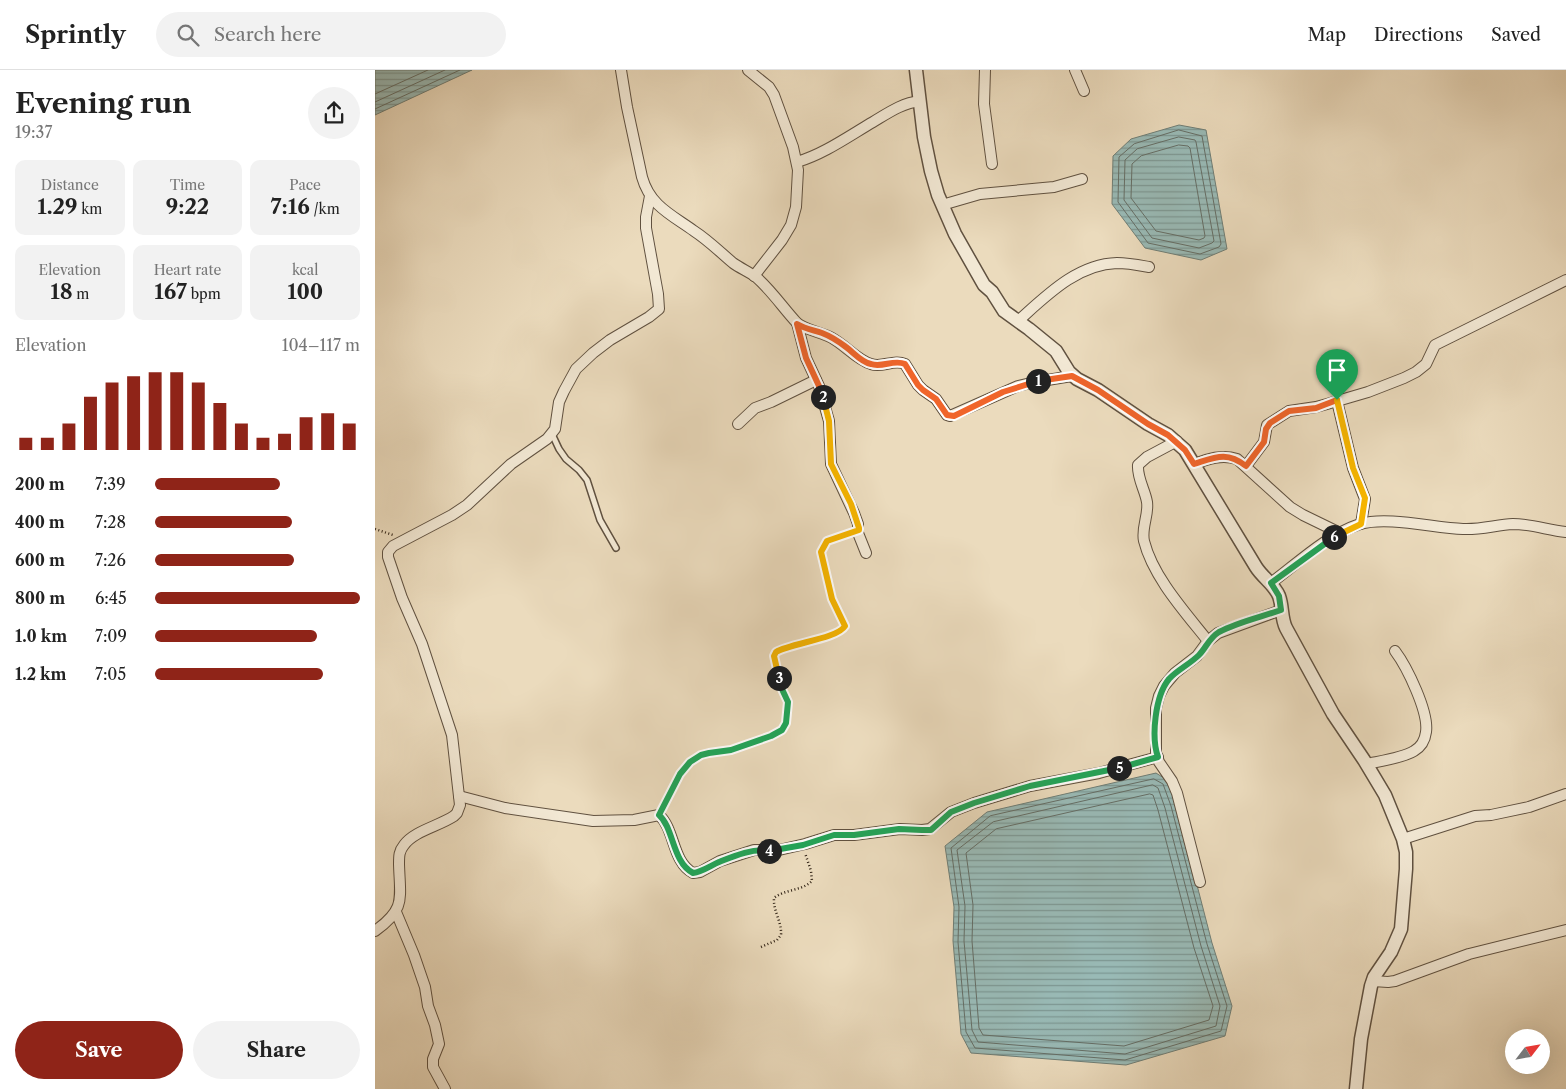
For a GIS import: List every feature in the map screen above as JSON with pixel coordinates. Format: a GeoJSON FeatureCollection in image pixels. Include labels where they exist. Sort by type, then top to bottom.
{"type":"FeatureCollection","features":[{"type":"Feature","properties":{"kind":"street"},"geometry":{"type":"LineString","coordinates":[[621,70],[642,177],[645,188],[650,196],[657,205],[753,276],[769,291],[797,324],[834,339],[872,365],[897,362],[905,364],[918,385],[936,399],[947,415],[950,416],[1018,386],[1072,376]]}},
{"type":"Feature","properties":{"kind":"street"},"geometry":{"type":"LineString","coordinates":[[748,70],[769,87],[774,95],[797,162],[795,215],[782,240],[753,276]]}},
{"type":"Feature","properties":{"kind":"street"},"geometry":{"type":"LineString","coordinates":[[916,70],[924,137],[931,171],[942,206],[959,242],[984,285],[992,292],[1004,311],[1055,351],[1072,376],[1098,390],[1177,442],[1185,450],[1256,567],[1271,583],[1279,596],[1281,616],[1285,628],[1320,692],[1385,795],[1403,839],[1405,852],[1406,869],[1401,928],[1391,952],[1373,981],[1361,1039],[1356,1089]]}},
{"type":"Feature","properties":{"kind":"street"},"geometry":{"type":"LineString","coordinates":[[985,70],[984,104],[992,164]]}},
{"type":"Feature","properties":{"kind":"street"},"geometry":{"type":"LineString","coordinates":[[1075,70],[1084,91]]}},
{"type":"Feature","properties":{"kind":"street"},"geometry":{"type":"LineString","coordinates":[[797,162],[833,145],[897,108],[919,101]]}},
{"type":"Feature","properties":{"kind":"street"},"geometry":{"type":"LineString","coordinates":[[942,206],[980,194],[1054,187],[1082,179]]}},
{"type":"Feature","properties":{"kind":"street"},"geometry":{"type":"LineString","coordinates":[[375,931],[396,912],[400,899],[399,854],[401,850],[410,839],[454,816],[460,805],[452,735],[422,644],[393,573],[388,552],[399,543],[467,505],[511,464],[541,445],[552,434],[557,419],[559,402],[564,391],[577,369],[588,356],[659,309],[646,217],[650,196]]}},
{"type":"Feature","properties":{"kind":"street"},"geometry":{"type":"LineString","coordinates":[[1018,321],[1064,282],[1088,270],[1116,263],[1149,267]]}},
{"type":"Feature","properties":{"kind":"street"},"geometry":{"type":"LineString","coordinates":[[1246,466],[1264,442],[1266,429],[1270,423],[1289,411],[1316,408],[1368,392],[1415,372],[1426,364],[1433,348],[1439,343],[1566,280]]}},
{"type":"Feature","properties":{"kind":"street"},"geometry":{"type":"LineString","coordinates":[[797,324],[806,358],[822,394],[829,421],[831,464],[855,513],[858,533],[866,553]]}},
{"type":"Feature","properties":{"kind":"street"},"geometry":{"type":"LineString","coordinates":[[738,424],[755,408],[816,380]]}},
{"type":"Feature","properties":{"kind":"street"},"geometry":{"type":"LineString","coordinates":[[1337,400],[1353,468],[1365,498],[1361,524]]}},
{"type":"Feature","properties":{"kind":"street"},"geometry":{"type":"LineString","coordinates":[[1177,442],[1147,457],[1138,465],[1139,478],[1147,505],[1143,540],[1161,577],[1208,641]]}},
{"type":"Feature","properties":{"kind":"street"},"geometry":{"type":"LineString","coordinates":[[1194,464],[1214,458],[1230,457],[1237,459],[1290,507],[1340,533]]}},
{"type":"Feature","properties":{"kind":"street"},"geometry":{"type":"LineString","coordinates":[[1271,583],[1340,533],[1361,524],[1394,522],[1467,530],[1519,524],[1566,532]]}},
{"type":"Feature","properties":{"kind":"street"},"geometry":{"type":"LineString","coordinates":[[1199,882],[1177,793],[1172,780],[1156,753],[1156,708],[1159,696],[1169,679],[1197,656],[1208,641],[1218,633],[1281,610]]}},
{"type":"Feature","properties":{"kind":"street"},"geometry":{"type":"LineString","coordinates":[[1366,764],[1413,752],[1420,746],[1426,733],[1425,717],[1411,677],[1395,651]]}},
{"type":"Feature","properties":{"kind":"street"},"geometry":{"type":"LineString","coordinates":[[459,796],[505,808],[593,820],[634,820],[659,815],[664,821],[681,860],[687,870],[693,873],[700,872],[721,861],[754,850],[774,851],[839,834],[854,835],[899,829],[931,830],[951,812],[974,803],[1030,786],[1099,773],[1158,757]]}},
{"type":"Feature","properties":{"kind":"street"},"geometry":{"type":"LineString","coordinates":[[1403,839],[1475,816],[1491,815],[1529,807],[1566,794]]}},
{"type":"Feature","properties":{"kind":"street"},"geometry":{"type":"LineString","coordinates":[[396,912],[425,987],[428,1006],[439,1044],[433,1060],[433,1067],[445,1089]]}},
{"type":"Feature","properties":{"kind":"street"},"geometry":{"type":"LineString","coordinates":[[1373,981],[1395,981],[1469,954],[1566,930]]}},
{"type":"Feature","properties":{"kind":"lane"},"geometry":{"type":"LineString","coordinates":[[552,434],[566,459],[587,480],[599,520],[616,548]]}},
{"type":"Feature","properties":{"kind":"path"},"geometry":{"type":"LineString","coordinates":[[659,815],[676,781],[690,762],[701,755],[731,750],[771,736],[782,730],[785,726],[788,702],[781,687],[775,654],[779,650],[811,641],[844,628],[845,626],[832,599],[821,552],[827,541],[859,530]]}},
{"type":"Feature","properties":{"kind":"path"},"geometry":{"type":"LineString","coordinates":[[761,947],[774,942],[781,935],[774,898],[807,885],[812,881],[811,871],[804,851],[805,844]]}},
{"type":"Feature","properties":{"kind":"water"},"geometry":{"type":"Polygon","coordinates":[[[375,70],[472,70],[375,115],[375,70]]]}},
{"type":"Feature","properties":{"kind":"water"},"geometry":{"type":"Polygon","coordinates":[[[1179,125],[1206,130],[1227,249],[1201,260],[1145,248],[1112,204],[1113,156],[1131,139],[1179,125]]]}},
{"type":"Feature","properties":{"kind":"water"},"geometry":{"type":"Polygon","coordinates":[[[1156,773],[1167,780],[1176,804],[1212,943],[1232,1006],[1225,1036],[1126,1065],[971,1053],[961,1034],[953,941],[954,907],[945,846],[987,812],[1156,773]]]}},
{"type":"Feature","properties":{"kind":"route"},"geometry":{"type":"LineString","coordinates":[[797,324],[834,339],[872,365],[897,362],[905,364],[918,385],[933,396],[947,415],[950,416],[954,416],[1018,386],[1072,376],[1098,390],[1148,424],[1168,435],[1185,450],[1194,464],[1214,458],[1230,457],[1237,459],[1246,466],[1264,442],[1267,425],[1289,411],[1316,408],[1337,400],[1353,468],[1365,498],[1365,508],[1361,524],[1327,541],[1271,583],[1279,596],[1281,610],[1218,633],[1208,641],[1202,652],[1169,679],[1159,696],[1156,708],[1155,740],[1158,757],[1099,773],[1030,786],[974,803],[951,812],[931,830],[899,829],[854,835],[834,835],[779,850],[754,850],[721,861],[696,873],[687,870],[672,842],[664,821],[659,815],[680,774],[690,762],[701,755],[715,751],[731,750],[771,736],[782,730],[786,723],[788,702],[781,687],[776,667],[774,656],[776,652],[839,631],[845,626],[832,599],[821,552],[827,541],[859,530],[855,513],[833,471],[830,458],[829,421],[822,394],[806,358],[797,324]]}}]}
